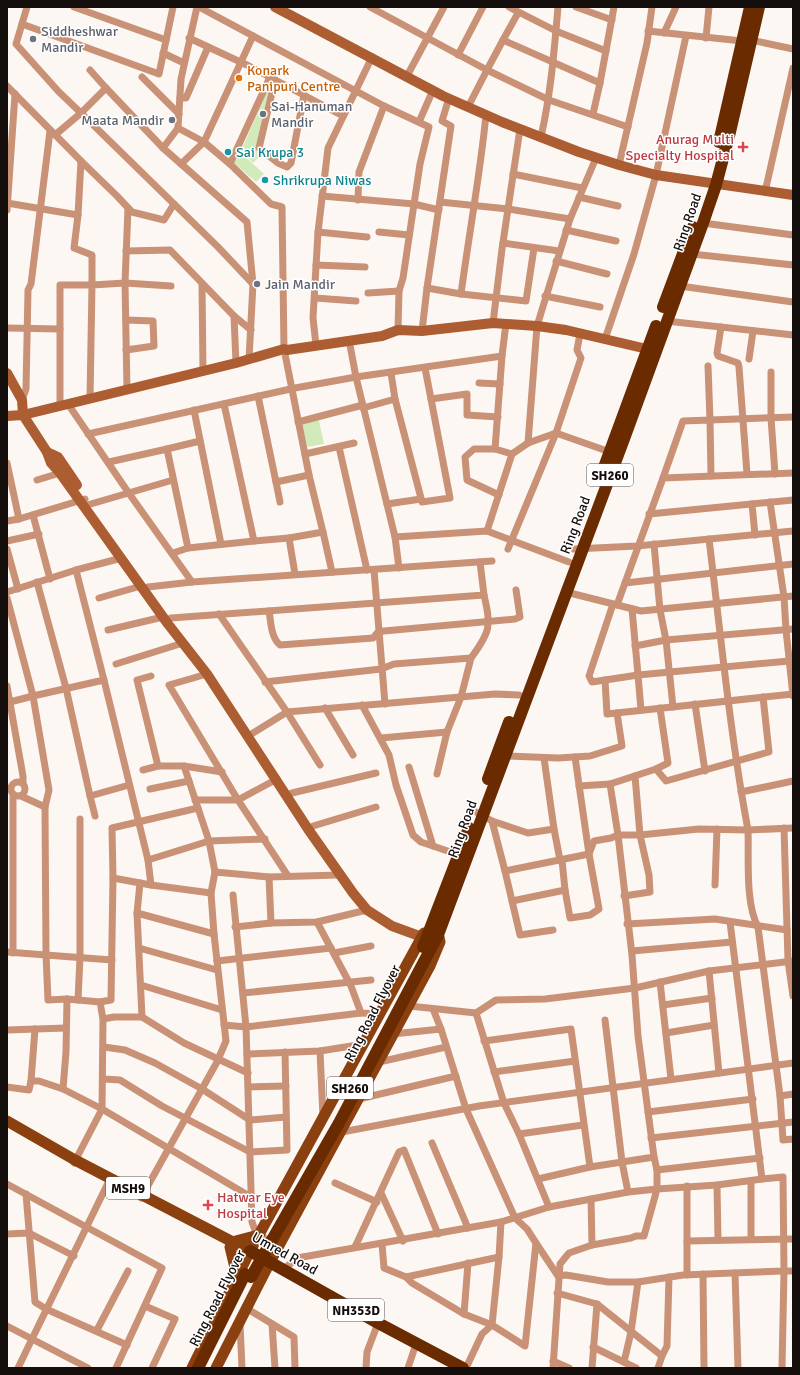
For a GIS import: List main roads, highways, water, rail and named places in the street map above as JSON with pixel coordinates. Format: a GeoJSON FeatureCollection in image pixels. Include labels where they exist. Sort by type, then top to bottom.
{"type":"FeatureCollection","features":[{"type":"Feature","properties":{"kind":"highway","name":"Ring Road"},"geometry":{"type":"LineString","coordinates":[[747,41],[750,7]]}},
{"type":"Feature","properties":{"kind":"highway","name":"Ring Road"},"geometry":{"type":"LineString","coordinates":[[442,902],[459,855],[483,816],[519,695],[569,562],[578,550],[692,254],[703,222],[747,41],[759,7]]}},
{"type":"Feature","properties":{"kind":"highway","name":"Ring Road"},"geometry":{"type":"LineString","coordinates":[[438,935],[566,592],[610,452],[647,349],[712,184]]}},
{"type":"Feature","properties":{"kind":"highway","name":"Ring Road Flyover"},"geometry":{"type":"LineString","coordinates":[[267,1239],[341,1106],[426,941],[442,902]]}},
{"type":"Feature","properties":{"kind":"highway","name":"Ring Road Flyover"},"geometry":{"type":"LineString","coordinates":[[198,1368],[244,1276],[339,1123],[438,935]]}},
{"type":"Feature","properties":{"kind":"highway","name":"NH353D"},"geometry":{"type":"LineString","coordinates":[[249,1254],[415,1347],[449,1368]]}},
{"type":"Feature","properties":{"kind":"highway","name":"Umred Road"},"geometry":{"type":"LineString","coordinates":[[269,1265],[284,1269],[377,1326],[462,1368]]}},
{"type":"Feature","properties":{"kind":"highway","name":"Ring Road Flyover"},"geometry":{"type":"LineString","coordinates":[[206,1368],[244,1276]]}},
{"type":"Feature","properties":{"kind":"main road"},"geometry":{"type":"LineString","coordinates":[[216,1368],[269,1265],[267,1239],[323,1120],[422,937],[436,904],[442,902]]}},
{"type":"Feature","properties":{"kind":"main road"},"geometry":{"type":"LineString","coordinates":[[192,1368],[244,1276],[249,1254],[267,1239],[342,1132],[430,966],[440,942],[438,935]]}},
{"type":"Feature","properties":{"kind":"main road","name":"Umred Road"},"geometry":{"type":"LineString","coordinates":[[7,1122],[75,1163],[249,1254]]}},
{"type":"Feature","properties":{"kind":"main road"},"geometry":{"type":"LineString","coordinates":[[7,1128],[75,1163],[108,1183],[141,1198]]}},
{"type":"Feature","properties":{"kind":"main road"},"geometry":{"type":"LineString","coordinates":[[244,1276],[231,1245],[267,1239]]}},
{"type":"Feature","properties":{"kind":"place","name":"Siddheshwar Mandir"},"geometry":{"type":"Point","coordinates":[33,39]}},
{"type":"Feature","properties":{"kind":"place","name":"Konark Panipuri Centre"},"geometry":{"type":"Point","coordinates":[239,78]}},
{"type":"Feature","properties":{"kind":"place","name":"Sai-Hanuman Mandir"},"geometry":{"type":"Point","coordinates":[263,114]}},
{"type":"Feature","properties":{"kind":"place","name":"Maata Mandir"},"geometry":{"type":"Point","coordinates":[172,120]}},
{"type":"Feature","properties":{"kind":"place","name":"Anurag Multi Specialty Hospital"},"geometry":{"type":"Point","coordinates":[743,147]}},
{"type":"Feature","properties":{"kind":"place","name":"Sai Krupa 3"},"geometry":{"type":"Point","coordinates":[228,152]}},
{"type":"Feature","properties":{"kind":"place","name":"Shrikrupa Niwas"},"geometry":{"type":"Point","coordinates":[265,180]}},
{"type":"Feature","properties":{"kind":"place","name":"Jain Mandir"},"geometry":{"type":"Point","coordinates":[257,284]}},
{"type":"Feature","properties":{"kind":"place","name":"Hatwar Eye Hospital"},"geometry":{"type":"Point","coordinates":[208,1205]}}]}
